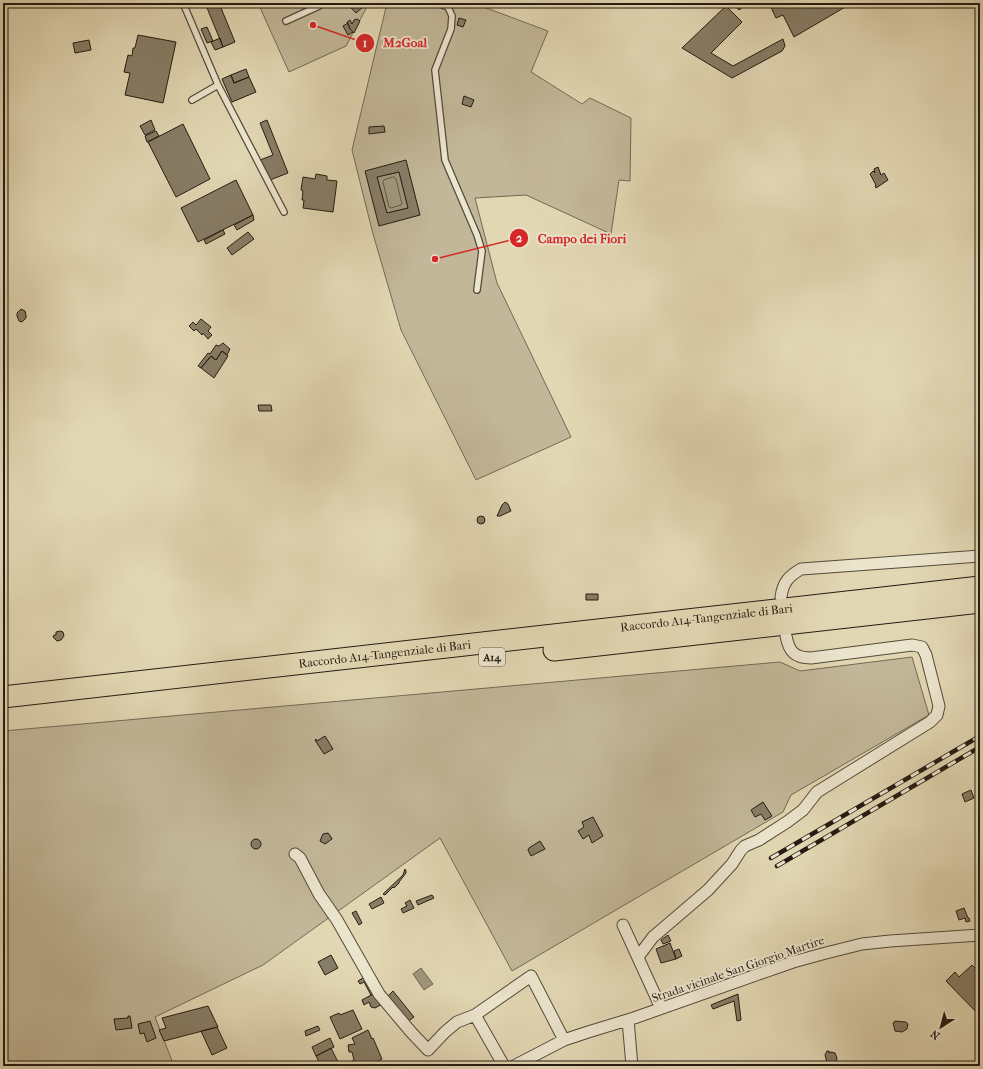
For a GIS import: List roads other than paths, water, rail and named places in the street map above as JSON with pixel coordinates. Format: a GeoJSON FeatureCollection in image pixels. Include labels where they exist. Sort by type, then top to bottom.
{"type":"FeatureCollection","features":[{"type":"Feature","properties":{"kind":"highway","name":"Raccordo A14-Tangenziale di Bari"},"geometry":{"type":"LineString","coordinates":[[3,697],[980,587]]}},
{"type":"Feature","properties":{"kind":"highway","name":"Raccordo A14-Tangenziale di Bari"},"geometry":{"type":"LineString","coordinates":[[3,711],[980,602]]}},
{"type":"Feature","properties":{"kind":"street"},"geometry":{"type":"LineString","coordinates":[[781,596],[785,582],[792,574],[801,569],[980,556]]}},
{"type":"Feature","properties":{"kind":"street"},"geometry":{"type":"LineString","coordinates":[[638,957],[653,937],[708,890],[732,864],[741,850],[787,822],[803,810],[817,792],[930,722],[937,715],[939,706],[926,655],[922,648],[912,645],[805,658],[799,657],[791,651],[786,636]]}},
{"type":"Feature","properties":{"kind":"street"},"geometry":{"type":"LineString","coordinates":[[295,854],[300,858],[319,894],[337,920],[380,994],[428,1050],[451,1026],[475,1015],[531,976],[564,1040]]}},
{"type":"Feature","properties":{"kind":"street"},"geometry":{"type":"LineString","coordinates":[[623,925],[661,1008]]}},
{"type":"Feature","properties":{"kind":"street","name":"Strada vicinale San Giorgio Martire"},"geometry":{"type":"LineString","coordinates":[[514,1066],[564,1040],[628,1020],[793,962],[862,944],[980,935]]}},
{"type":"Feature","properties":{"kind":"street"},"geometry":{"type":"LineString","coordinates":[[475,1015],[504,1066]]}},
{"type":"Feature","properties":{"kind":"street"},"geometry":{"type":"LineString","coordinates":[[628,1020],[632,1066]]}},
{"type":"Feature","properties":{"kind":"lane"},"geometry":{"type":"LineString","coordinates":[[183,3],[218,84],[284,212]]}},
{"type":"Feature","properties":{"kind":"lane"},"geometry":{"type":"LineString","coordinates":[[286,22],[320,6],[318,3]]}},
{"type":"Feature","properties":{"kind":"lane"},"geometry":{"type":"LineString","coordinates":[[437,3],[448,7],[452,16],[451,29],[435,70],[444,160],[477,235],[482,251],[477,290]]}},
{"type":"Feature","properties":{"kind":"lane"},"geometry":{"type":"LineString","coordinates":[[192,100],[218,84]]}},
{"type":"Feature","properties":{"kind":"water"},"geometry":{"type":"Polygon","coordinates":[[[399,172],[408,208],[387,213],[377,177],[399,172]]]}},
{"type":"Feature","properties":{"kind":"water"},"geometry":{"type":"Polygon","coordinates":[[[421,968],[433,984],[424,990],[413,974],[421,968]]]}},
{"type":"Feature","properties":{"kind":"railway"},"geometry":{"type":"LineString","coordinates":[[771,858],[980,736]]}},
{"type":"Feature","properties":{"kind":"railway"},"geometry":{"type":"LineString","coordinates":[[777,866],[980,747]]}},
{"type":"Feature","properties":{"kind":"place","name":"M2Goal"},"geometry":{"type":"Point","coordinates":[313,25]}},
{"type":"Feature","properties":{"kind":"place","name":"Campo dei Fiori"},"geometry":{"type":"Point","coordinates":[435,259]}}]}
